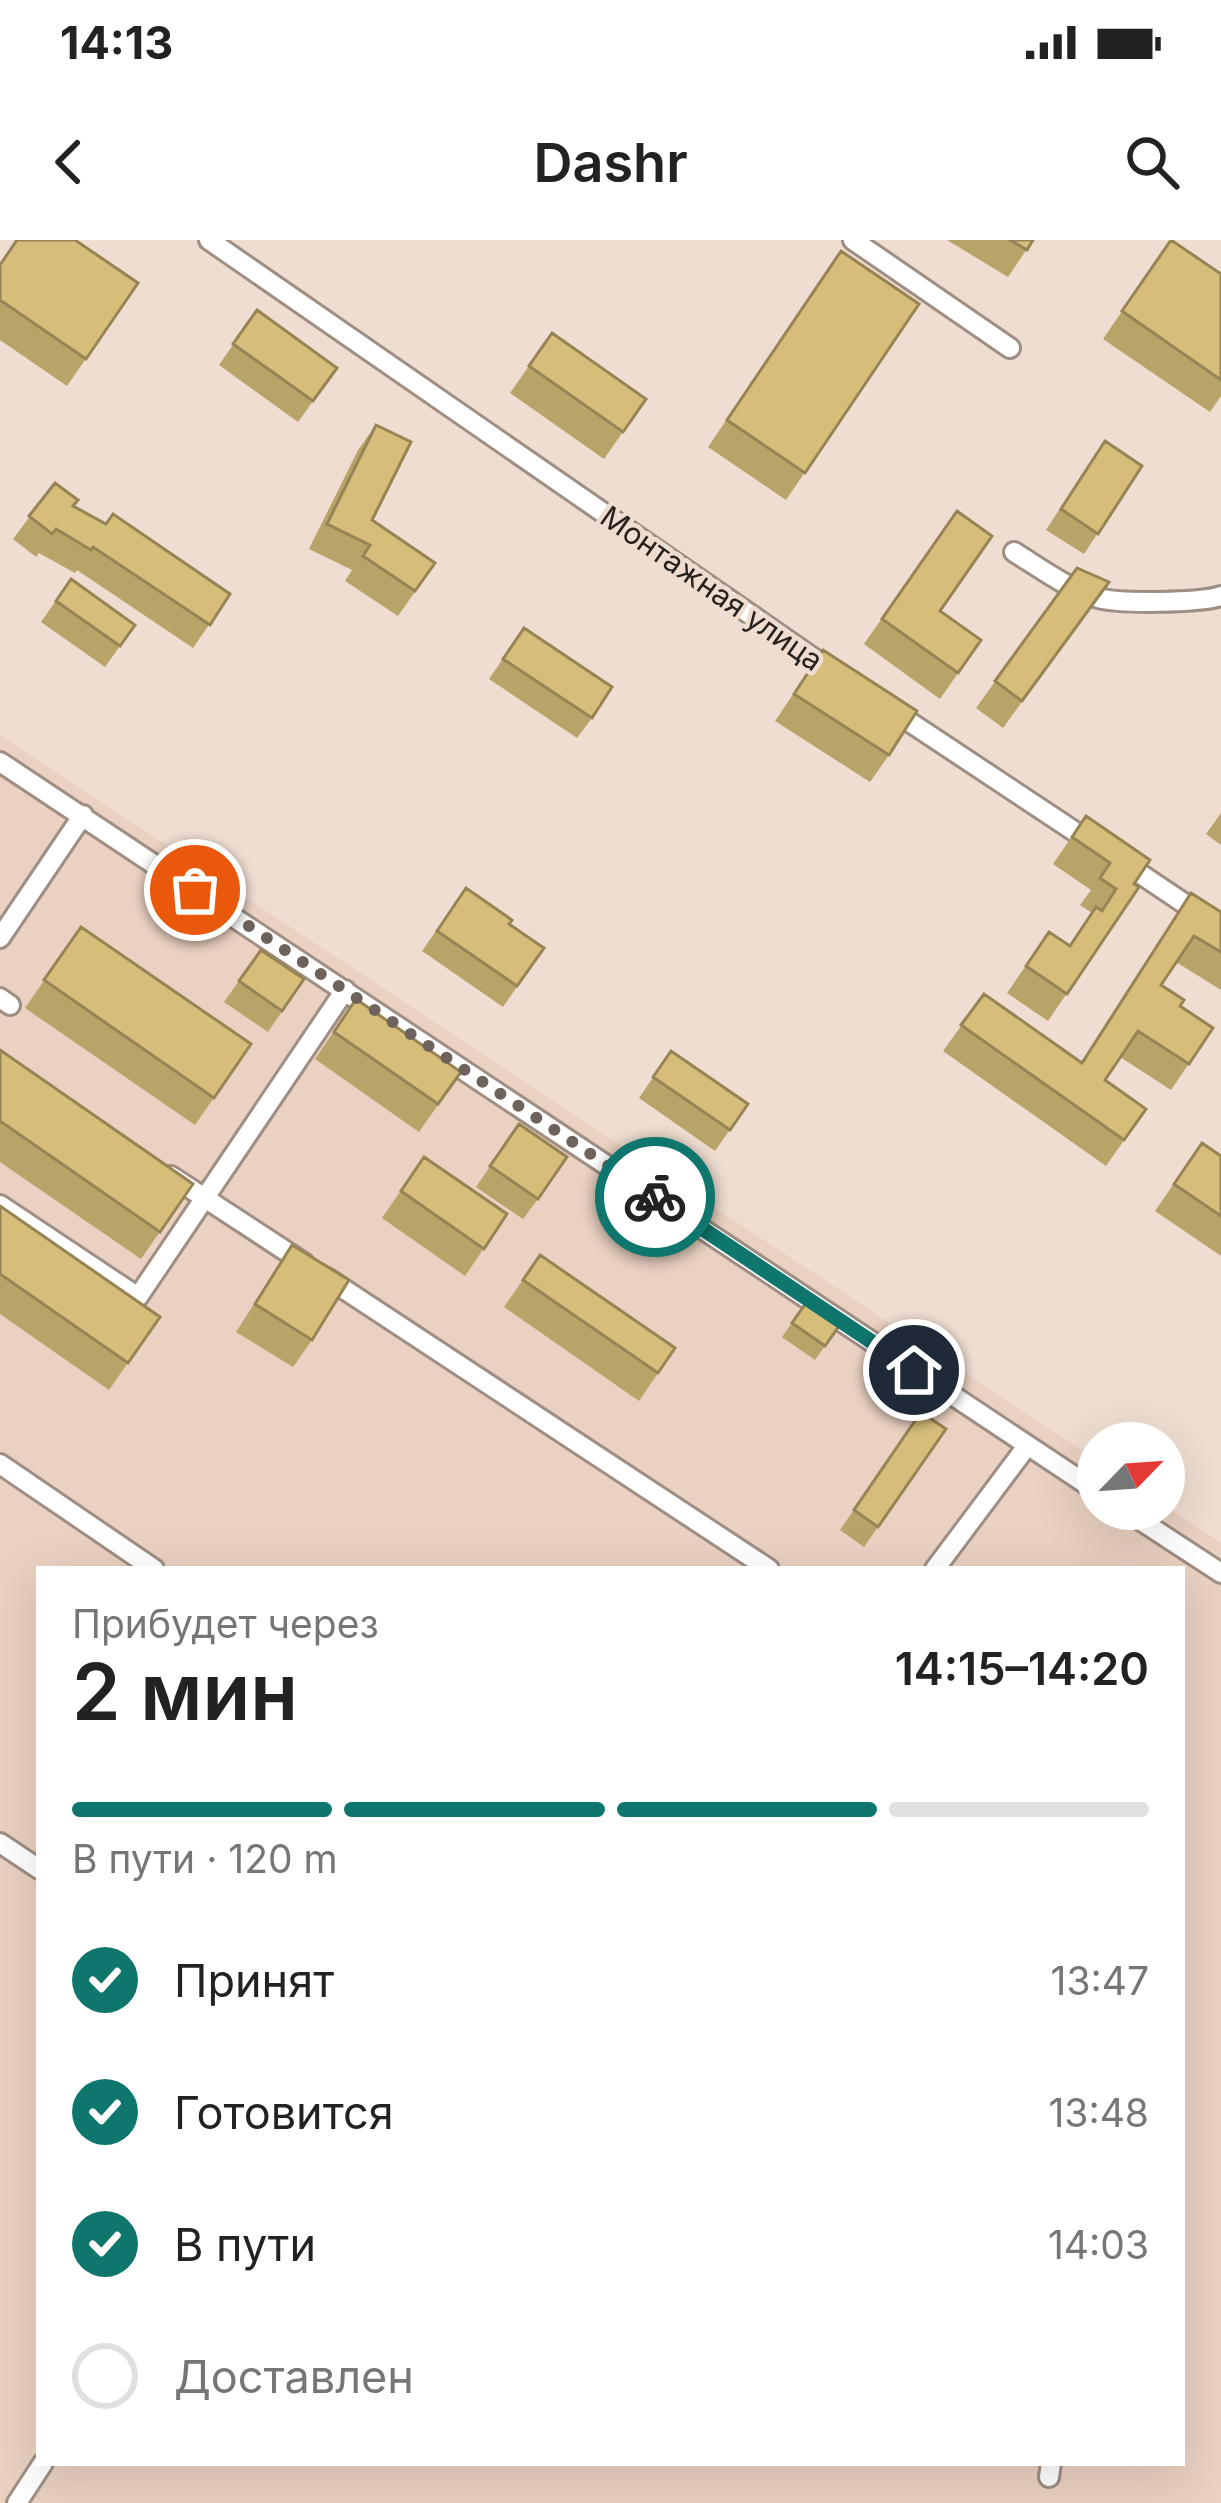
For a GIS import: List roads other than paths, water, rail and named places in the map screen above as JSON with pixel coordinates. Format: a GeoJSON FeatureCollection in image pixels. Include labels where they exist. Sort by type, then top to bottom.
{"type":"FeatureCollection","features":[{"type":"Feature","properties":{"kind":"street","name":"Монтажная улица"},"geometry":{"type":"LineString","coordinates":[[209,240],[852,684]]}},
{"type":"Feature","properties":{"kind":"street"},"geometry":{"type":"LineString","coordinates":[[853,240],[1010,348]]}},
{"type":"Feature","properties":{"kind":"street"},"geometry":{"type":"LineString","coordinates":[[1014,552],[1099,598],[1176,602],[1221,596]]}},
{"type":"Feature","properties":{"kind":"street"},"geometry":{"type":"LineString","coordinates":[[872,697],[1221,928]]}},
{"type":"Feature","properties":{"kind":"street"},"geometry":{"type":"LineString","coordinates":[[0,762],[1077,1478]]}},
{"type":"Feature","properties":{"kind":"street"},"geometry":{"type":"LineString","coordinates":[[0,938],[83,815]]}},
{"type":"Feature","properties":{"kind":"street"},"geometry":{"type":"LineString","coordinates":[[0,1205],[138,1297],[345,990]]}},
{"type":"Feature","properties":{"kind":"street"},"geometry":{"type":"LineString","coordinates":[[149,1161],[764,1566]]}},
{"type":"Feature","properties":{"kind":"street"},"geometry":{"type":"LineString","coordinates":[[937,1566],[1027,1446]]}},
{"type":"Feature","properties":{"kind":"street"},"geometry":{"type":"LineString","coordinates":[[0,1463],[150,1566]]}},
{"type":"Feature","properties":{"kind":"street"},"geometry":{"type":"LineString","coordinates":[[1155,1530],[1221,1573]]}},
{"type":"Feature","properties":{"kind":"street"},"geometry":{"type":"LineString","coordinates":[[0,1843],[36,1867]]}},
{"type":"Feature","properties":{"kind":"street"},"geometry":{"type":"LineString","coordinates":[[17,2503],[41,2466]]}}]}
